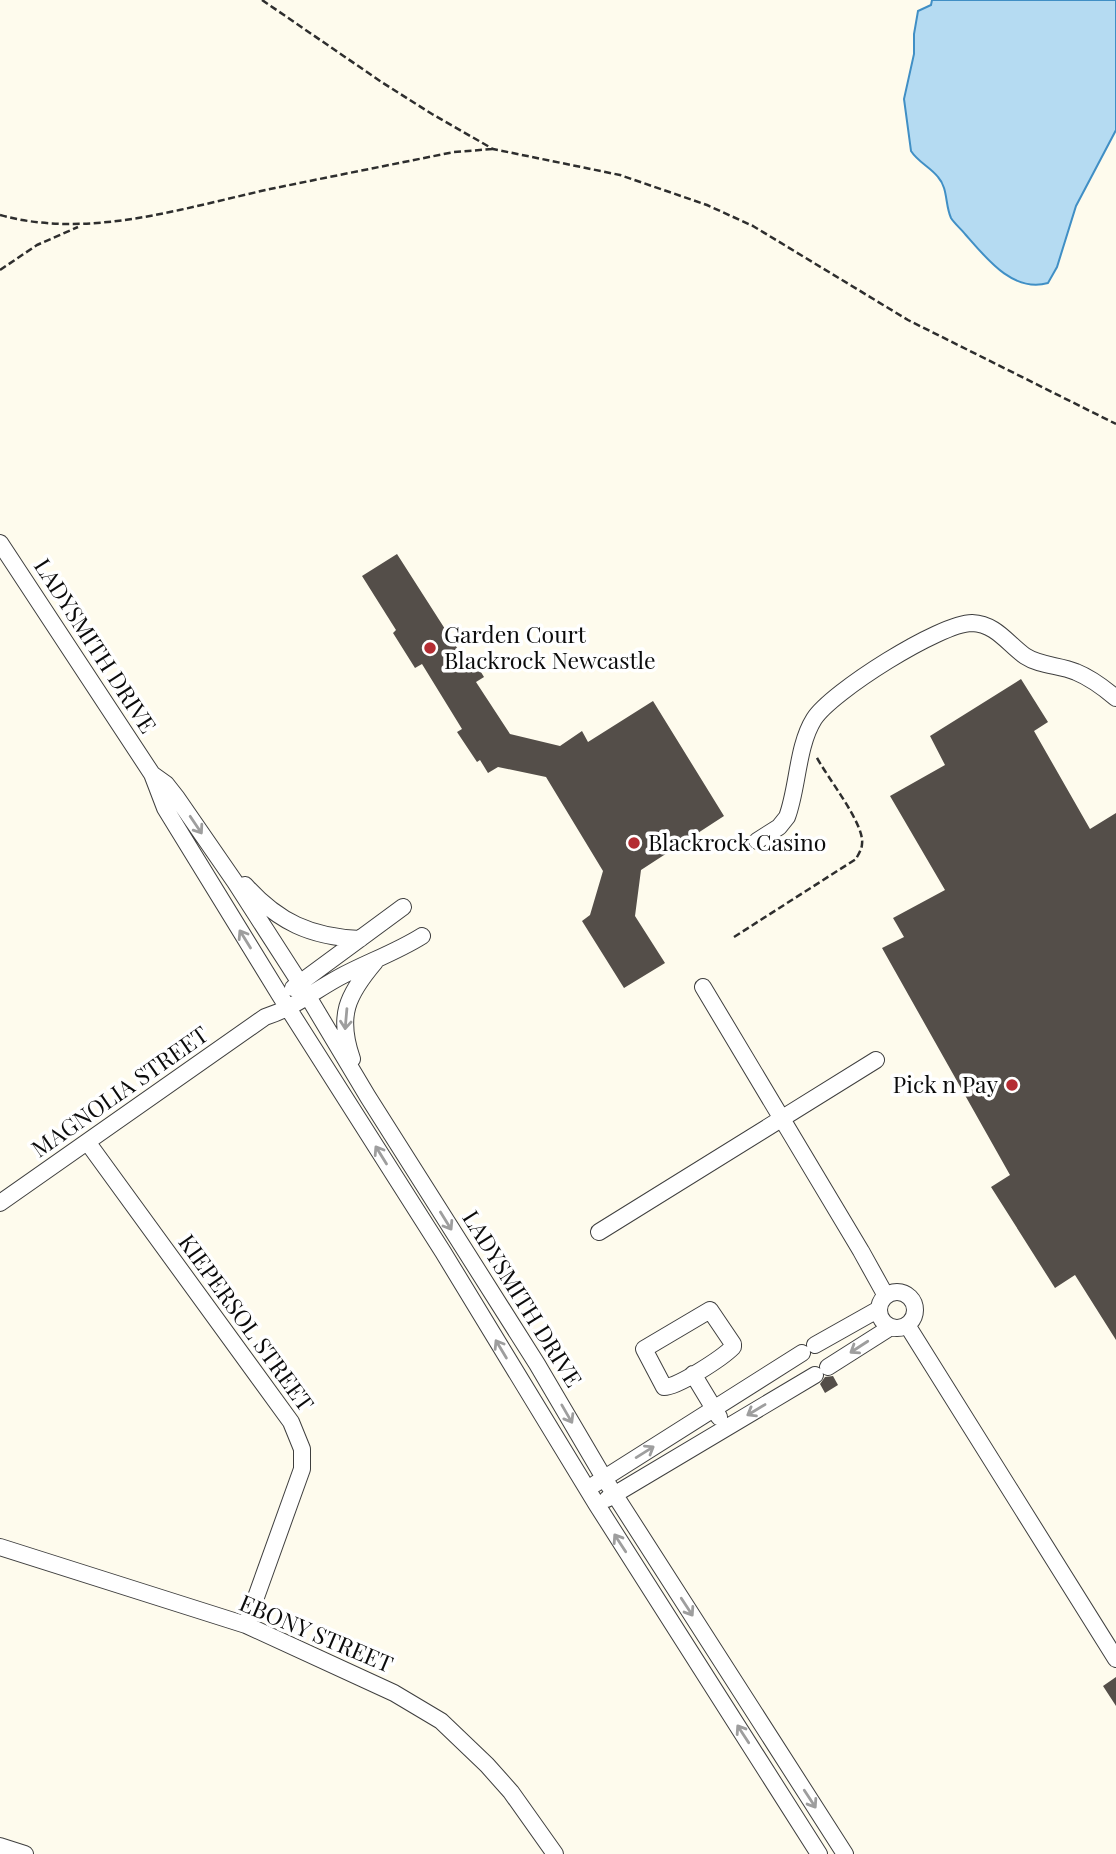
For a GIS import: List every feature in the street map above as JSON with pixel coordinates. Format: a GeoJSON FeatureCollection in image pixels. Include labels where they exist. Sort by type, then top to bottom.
{"type":"FeatureCollection","features":[{"type":"Feature","properties":{"kind":"street","name":"LADYSMITH DRIVE"},"geometry":{"type":"LineString","coordinates":[[0,543],[152,774],[165,808],[285,1003],[436,1241],[597,1505],[819,1854]]}},
{"type":"Feature","properties":{"kind":"street"},"geometry":{"type":"LineString","coordinates":[[757,841],[779,827],[787,817],[806,738],[812,722],[821,710],[844,691],[934,634],[955,625],[969,623],[992,628],[1031,659],[1075,671],[1116,698]]}},
{"type":"Feature","properties":{"kind":"street","name":"LADYSMITH DRIVE"},"geometry":{"type":"LineString","coordinates":[[152,774],[171,791],[212,849],[304,990],[368,1097],[537,1364],[604,1478],[845,1854]]}},
{"type":"Feature","properties":{"kind":"street"},"geometry":{"type":"LineString","coordinates":[[212,849],[255,896],[292,924],[321,935],[360,939]]}},
{"type":"Feature","properties":{"kind":"street"},"geometry":{"type":"LineString","coordinates":[[304,990],[360,939],[403,907]]}},
{"type":"Feature","properties":{"kind":"street"},"geometry":{"type":"LineString","coordinates":[[304,990],[334,980],[422,936]]}},
{"type":"Feature","properties":{"kind":"street"},"geometry":{"type":"LineString","coordinates":[[368,1097],[346,1041],[345,1016],[358,983],[376,960]]}},
{"type":"Feature","properties":{"kind":"street"},"geometry":{"type":"LineString","coordinates":[[703,987],[861,1251],[882,1303],[882,1320],[899,1326],[1116,1659]]}},
{"type":"Feature","properties":{"kind":"street","name":"MAGNOLIA STREET"},"geometry":{"type":"LineString","coordinates":[[0,1203],[304,990]]}},
{"type":"Feature","properties":{"kind":"street"},"geometry":{"type":"LineString","coordinates":[[599,1232],[876,1060]]}},
{"type":"Feature","properties":{"kind":"street","name":"KIEPERSOL STREET"},"geometry":{"type":"LineString","coordinates":[[88,1143],[284,1413],[297,1434],[302,1449],[302,1469],[246,1625]]}},
{"type":"Feature","properties":{"kind":"street"},"geometry":{"type":"LineString","coordinates":[[587,1489],[882,1303],[891,1294],[902,1293],[911,1299],[915,1310],[899,1326],[597,1505]]}},
{"type":"Feature","properties":{"kind":"street"},"geometry":{"type":"LineString","coordinates":[[710,1310],[733,1348],[693,1374],[664,1387],[643,1350],[710,1310]]}},
{"type":"Feature","properties":{"kind":"street"},"geometry":{"type":"LineString","coordinates":[[693,1374],[726,1428]]}},
{"type":"Feature","properties":{"kind":"street","name":"EBONY STREET"},"geometry":{"type":"LineString","coordinates":[[0,1547],[246,1625],[394,1693],[441,1721],[486,1765],[511,1792],[555,1854]]}},
{"type":"Feature","properties":{"kind":"street"},"geometry":{"type":"LineString","coordinates":[[0,1846],[25,1854]]}},
{"type":"Feature","properties":{"kind":"path"},"geometry":{"type":"LineString","coordinates":[[262,0],[383,83],[493,149]]}},
{"type":"Feature","properties":{"kind":"path"},"geometry":{"type":"LineString","coordinates":[[0,215],[21,220],[81,225],[161,212],[454,152],[493,149],[620,175],[707,205],[753,226],[908,320],[1116,425]]}},
{"type":"Feature","properties":{"kind":"path"},"geometry":{"type":"LineString","coordinates":[[0,270],[37,245],[81,225]]}},
{"type":"Feature","properties":{"kind":"path"},"geometry":{"type":"LineString","coordinates":[[734,937],[856,859],[862,846],[861,832],[854,817],[824,772],[806,738]]}},
{"type":"Feature","properties":{"kind":"water"},"geometry":{"type":"Polygon","coordinates":[[[932,0],[1116,0],[1116,130],[1076,206],[1057,267],[1048,283],[1023,283],[991,263],[951,218],[941,181],[911,151],[904,99],[914,54],[918,11],[931,5],[932,0]]]}},
{"type":"Feature","properties":{"kind":"building","name":"Blackrock Casino"},"geometry":{"type":"Polygon","coordinates":[[[397,554],[470,668],[476,664],[484,677],[476,682],[510,734],[560,746],[582,731],[588,742],[653,701],[724,816],[641,870],[635,916],[665,963],[624,988],[582,921],[590,915],[603,871],[546,777],[498,767],[488,773],[480,760],[477,762],[457,732],[462,729],[422,664],[415,668],[393,633],[396,630],[362,576],[397,554]]]}},
{"type":"Feature","properties":{"kind":"building"},"geometry":{"type":"Polygon","coordinates":[[[1021,679],[1048,722],[1034,731],[1090,829],[1116,813],[1116,1340],[1075,1275],[1055,1288],[991,1187],[1010,1175],[882,948],[904,937],[893,918],[945,890],[890,796],[945,765],[930,736],[1021,679]]]}},
{"type":"Feature","properties":{"kind":"building"},"geometry":{"type":"Polygon","coordinates":[[[833,1376],[838,1385],[825,1393],[820,1384],[825,1377],[833,1376]]]}},
{"type":"Feature","properties":{"kind":"building"},"geometry":{"type":"Polygon","coordinates":[[[1116,1677],[1116,1706],[1103,1686],[1116,1677]]]}},
{"type":"Feature","properties":{"kind":"place","name":"Garden Court Blackrock Newcastle"},"geometry":{"type":"Point","coordinates":[430,648]}},
{"type":"Feature","properties":{"kind":"place","name":"Blackrock Casino"},"geometry":{"type":"Point","coordinates":[634,843]}},
{"type":"Feature","properties":{"kind":"place","name":"Pick n Pay"},"geometry":{"type":"Point","coordinates":[1012,1085]}}]}
